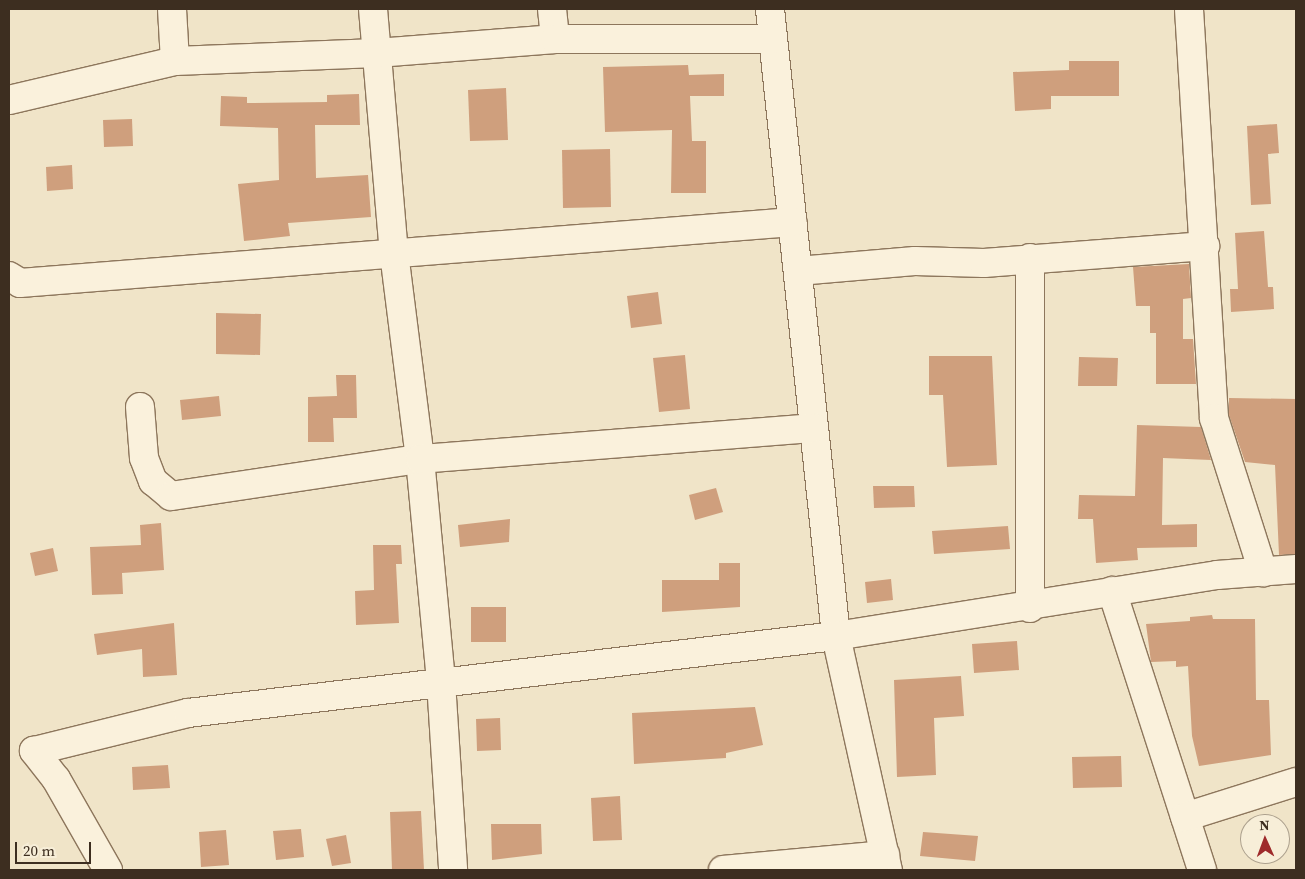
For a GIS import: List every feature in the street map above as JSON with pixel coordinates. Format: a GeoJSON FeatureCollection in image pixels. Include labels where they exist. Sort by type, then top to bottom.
{"type":"FeatureCollection","features":[{"type":"Feature","properties":{"kind":"street"},"geometry":{"type":"LineString","coordinates":[[172,9],[175,61]]}},
{"type":"Feature","properties":{"kind":"street"},"geometry":{"type":"LineString","coordinates":[[373,9],[394,253],[420,459],[441,682],[453,870]]}},
{"type":"Feature","properties":{"kind":"street"},"geometry":{"type":"LineString","coordinates":[[552,9],[555,39]]}},
{"type":"Feature","properties":{"kind":"street"},"geometry":{"type":"LineString","coordinates":[[723,870],[886,863],[836,636],[770,9]]}},
{"type":"Feature","properties":{"kind":"street"},"geometry":{"type":"LineString","coordinates":[[1189,9],[1205,246],[1214,418],[1263,572]]}},
{"type":"Feature","properties":{"kind":"street"},"geometry":{"type":"LineString","coordinates":[[9,100],[175,61],[377,53],[555,39],[773,38]]}},
{"type":"Feature","properties":{"kind":"street"},"geometry":{"type":"LineString","coordinates":[[13,283],[793,222]]}},
{"type":"Feature","properties":{"kind":"street"},"geometry":{"type":"LineString","coordinates":[[798,271],[915,261],[984,262],[1205,246]]}},
{"type":"Feature","properties":{"kind":"street"},"geometry":{"type":"LineString","coordinates":[[1030,258],[1030,608]]}},
{"type":"Feature","properties":{"kind":"street"},"geometry":{"type":"LineString","coordinates":[[140,408],[144,458],[153,481],[172,496],[420,459],[814,428]]}},
{"type":"Feature","properties":{"kind":"street"},"geometry":{"type":"LineString","coordinates":[[108,870],[56,779],[34,751],[188,713],[836,636],[1030,608],[1112,591],[1296,569]]}},
{"type":"Feature","properties":{"kind":"street"},"geometry":{"type":"LineString","coordinates":[[1112,591],[1202,870]]}},
{"type":"Feature","properties":{"kind":"street"},"geometry":{"type":"LineString","coordinates":[[1184,817],[1296,782]]}},
{"type":"Feature","properties":{"kind":"building"},"geometry":{"type":"Polygon","coordinates":[[[1069,61],[1119,61],[1119,96],[1051,96],[1051,109],[1015,111],[1013,72],[1069,70],[1069,61]]]}},
{"type":"Feature","properties":{"kind":"building"},"geometry":{"type":"Polygon","coordinates":[[[688,65],[689,75],[724,74],[724,96],[690,96],[692,141],[706,141],[706,193],[671,193],[672,130],[605,132],[603,67],[688,65]]]}},
{"type":"Feature","properties":{"kind":"building"},"geometry":{"type":"Polygon","coordinates":[[[506,88],[508,140],[470,141],[468,90],[506,88]]]}},
{"type":"Feature","properties":{"kind":"building"},"geometry":{"type":"Polygon","coordinates":[[[359,94],[360,125],[315,125],[316,178],[368,175],[371,217],[288,223],[290,236],[244,241],[238,184],[279,180],[278,128],[220,126],[221,96],[247,97],[247,103],[327,102],[327,95],[359,94]]]}},
{"type":"Feature","properties":{"kind":"building"},"geometry":{"type":"Polygon","coordinates":[[[132,119],[133,146],[104,147],[103,120],[132,119]]]}},
{"type":"Feature","properties":{"kind":"building"},"geometry":{"type":"Polygon","coordinates":[[[1277,124],[1279,153],[1268,154],[1271,204],[1251,205],[1247,126],[1277,124]]]}},
{"type":"Feature","properties":{"kind":"building"},"geometry":{"type":"Polygon","coordinates":[[[610,149],[611,207],[563,208],[562,150],[610,149]]]}},
{"type":"Feature","properties":{"kind":"building"},"geometry":{"type":"Polygon","coordinates":[[[72,165],[73,189],[47,191],[46,167],[72,165]]]}},
{"type":"Feature","properties":{"kind":"building"},"geometry":{"type":"Polygon","coordinates":[[[1264,231],[1268,287],[1273,287],[1274,309],[1231,312],[1230,289],[1238,289],[1235,233],[1264,231]]]}},
{"type":"Feature","properties":{"kind":"building"},"geometry":{"type":"Polygon","coordinates":[[[1189,264],[1191,298],[1183,299],[1183,339],[1193,339],[1196,384],[1156,384],[1156,333],[1150,333],[1150,306],[1136,306],[1133,267],[1189,264]]]}},
{"type":"Feature","properties":{"kind":"building"},"geometry":{"type":"Polygon","coordinates":[[[658,292],[662,324],[631,328],[627,296],[658,292]]]}},
{"type":"Feature","properties":{"kind":"building"},"geometry":{"type":"Polygon","coordinates":[[[216,313],[261,314],[260,355],[216,354],[216,313]]]}},
{"type":"Feature","properties":{"kind":"building"},"geometry":{"type":"Polygon","coordinates":[[[685,355],[690,409],[659,412],[653,358],[685,355]]]}},
{"type":"Feature","properties":{"kind":"building"},"geometry":{"type":"Polygon","coordinates":[[[929,356],[992,356],[997,465],[947,467],[943,395],[929,395],[929,356]]]}},
{"type":"Feature","properties":{"kind":"building"},"geometry":{"type":"Polygon","coordinates":[[[1079,357],[1118,358],[1117,386],[1078,386],[1079,357]]]}},
{"type":"Feature","properties":{"kind":"building"},"geometry":{"type":"Polygon","coordinates":[[[336,375],[356,375],[357,418],[333,418],[334,442],[308,442],[308,397],[337,396],[336,375]]]}},
{"type":"Feature","properties":{"kind":"building"},"geometry":{"type":"Polygon","coordinates":[[[219,396],[221,416],[182,420],[180,400],[219,396]]]}},
{"type":"Feature","properties":{"kind":"building"},"geometry":{"type":"Polygon","coordinates":[[[1229,398],[1296,399],[1296,554],[1279,555],[1275,465],[1245,462],[1229,415],[1229,398]]]}},
{"type":"Feature","properties":{"kind":"building"},"geometry":{"type":"Polygon","coordinates":[[[1137,425],[1201,427],[1211,460],[1163,458],[1162,525],[1197,524],[1197,547],[1137,548],[1138,560],[1096,563],[1093,519],[1078,519],[1079,495],[1135,496],[1137,425]]]}},
{"type":"Feature","properties":{"kind":"building"},"geometry":{"type":"Polygon","coordinates":[[[873,486],[914,486],[915,507],[874,508],[873,486]]]}},
{"type":"Feature","properties":{"kind":"building"},"geometry":{"type":"Polygon","coordinates":[[[716,488],[723,512],[695,520],[689,495],[716,488]]]}},
{"type":"Feature","properties":{"kind":"building"},"geometry":{"type":"Polygon","coordinates":[[[510,519],[509,542],[460,547],[458,525],[510,519]]]}},
{"type":"Feature","properties":{"kind":"building"},"geometry":{"type":"Polygon","coordinates":[[[161,523],[164,570],[122,573],[123,594],[92,595],[90,547],[141,545],[140,525],[161,523]]]}},
{"type":"Feature","properties":{"kind":"building"},"geometry":{"type":"Polygon","coordinates":[[[1008,526],[1010,549],[934,554],[932,531],[1008,526]]]}},
{"type":"Feature","properties":{"kind":"building"},"geometry":{"type":"Polygon","coordinates":[[[373,545],[401,545],[402,564],[396,564],[399,623],[356,625],[355,591],[374,590],[373,545]]]}},
{"type":"Feature","properties":{"kind":"building"},"geometry":{"type":"Polygon","coordinates":[[[53,548],[58,571],[35,576],[30,553],[53,548]]]}},
{"type":"Feature","properties":{"kind":"building"},"geometry":{"type":"Polygon","coordinates":[[[719,563],[740,563],[740,607],[662,612],[662,580],[719,580],[719,563]]]}},
{"type":"Feature","properties":{"kind":"building"},"geometry":{"type":"Polygon","coordinates":[[[891,579],[893,600],[867,603],[865,582],[891,579]]]}},
{"type":"Feature","properties":{"kind":"building"},"geometry":{"type":"Polygon","coordinates":[[[471,607],[506,607],[506,642],[471,642],[471,607]]]}},
{"type":"Feature","properties":{"kind":"building"},"geometry":{"type":"Polygon","coordinates":[[[1212,615],[1213,619],[1255,619],[1256,700],[1269,700],[1271,755],[1199,766],[1192,736],[1188,666],[1176,667],[1176,661],[1151,662],[1146,624],[1190,621],[1190,617],[1212,615]]]}},
{"type":"Feature","properties":{"kind":"building"},"geometry":{"type":"Polygon","coordinates":[[[174,623],[177,675],[143,677],[142,649],[97,655],[94,634],[174,623]]]}},
{"type":"Feature","properties":{"kind":"building"},"geometry":{"type":"Polygon","coordinates":[[[1017,641],[1019,670],[974,673],[972,644],[1017,641]]]}},
{"type":"Feature","properties":{"kind":"building"},"geometry":{"type":"Polygon","coordinates":[[[961,676],[964,716],[934,718],[936,775],[897,777],[894,680],[961,676]]]}},
{"type":"Feature","properties":{"kind":"building"},"geometry":{"type":"Polygon","coordinates":[[[755,707],[763,745],[726,753],[726,758],[634,764],[632,713],[755,707]]]}},
{"type":"Feature","properties":{"kind":"building"},"geometry":{"type":"Polygon","coordinates":[[[500,718],[501,750],[477,751],[476,719],[500,718]]]}},
{"type":"Feature","properties":{"kind":"building"},"geometry":{"type":"Polygon","coordinates":[[[1121,756],[1122,787],[1073,788],[1072,757],[1121,756]]]}},
{"type":"Feature","properties":{"kind":"building"},"geometry":{"type":"Polygon","coordinates":[[[168,765],[170,788],[133,790],[132,767],[168,765]]]}},
{"type":"Feature","properties":{"kind":"building"},"geometry":{"type":"Polygon","coordinates":[[[620,796],[622,840],[593,841],[591,798],[620,796]]]}},
{"type":"Feature","properties":{"kind":"building"},"geometry":{"type":"Polygon","coordinates":[[[421,811],[424,870],[392,870],[390,812],[421,811]]]}},
{"type":"Feature","properties":{"kind":"building"},"geometry":{"type":"Polygon","coordinates":[[[491,824],[541,824],[542,854],[492,860],[491,824]]]}},
{"type":"Feature","properties":{"kind":"building"},"geometry":{"type":"Polygon","coordinates":[[[301,829],[304,857],[276,860],[273,831],[301,829]]]}},
{"type":"Feature","properties":{"kind":"building"},"geometry":{"type":"Polygon","coordinates":[[[226,830],[229,865],[201,867],[199,832],[226,830]]]}},
{"type":"Feature","properties":{"kind":"building"},"geometry":{"type":"Polygon","coordinates":[[[923,832],[978,836],[975,861],[920,856],[923,832]]]}},
{"type":"Feature","properties":{"kind":"building"},"geometry":{"type":"Polygon","coordinates":[[[346,835],[351,863],[332,866],[326,839],[346,835]]]}}]}
